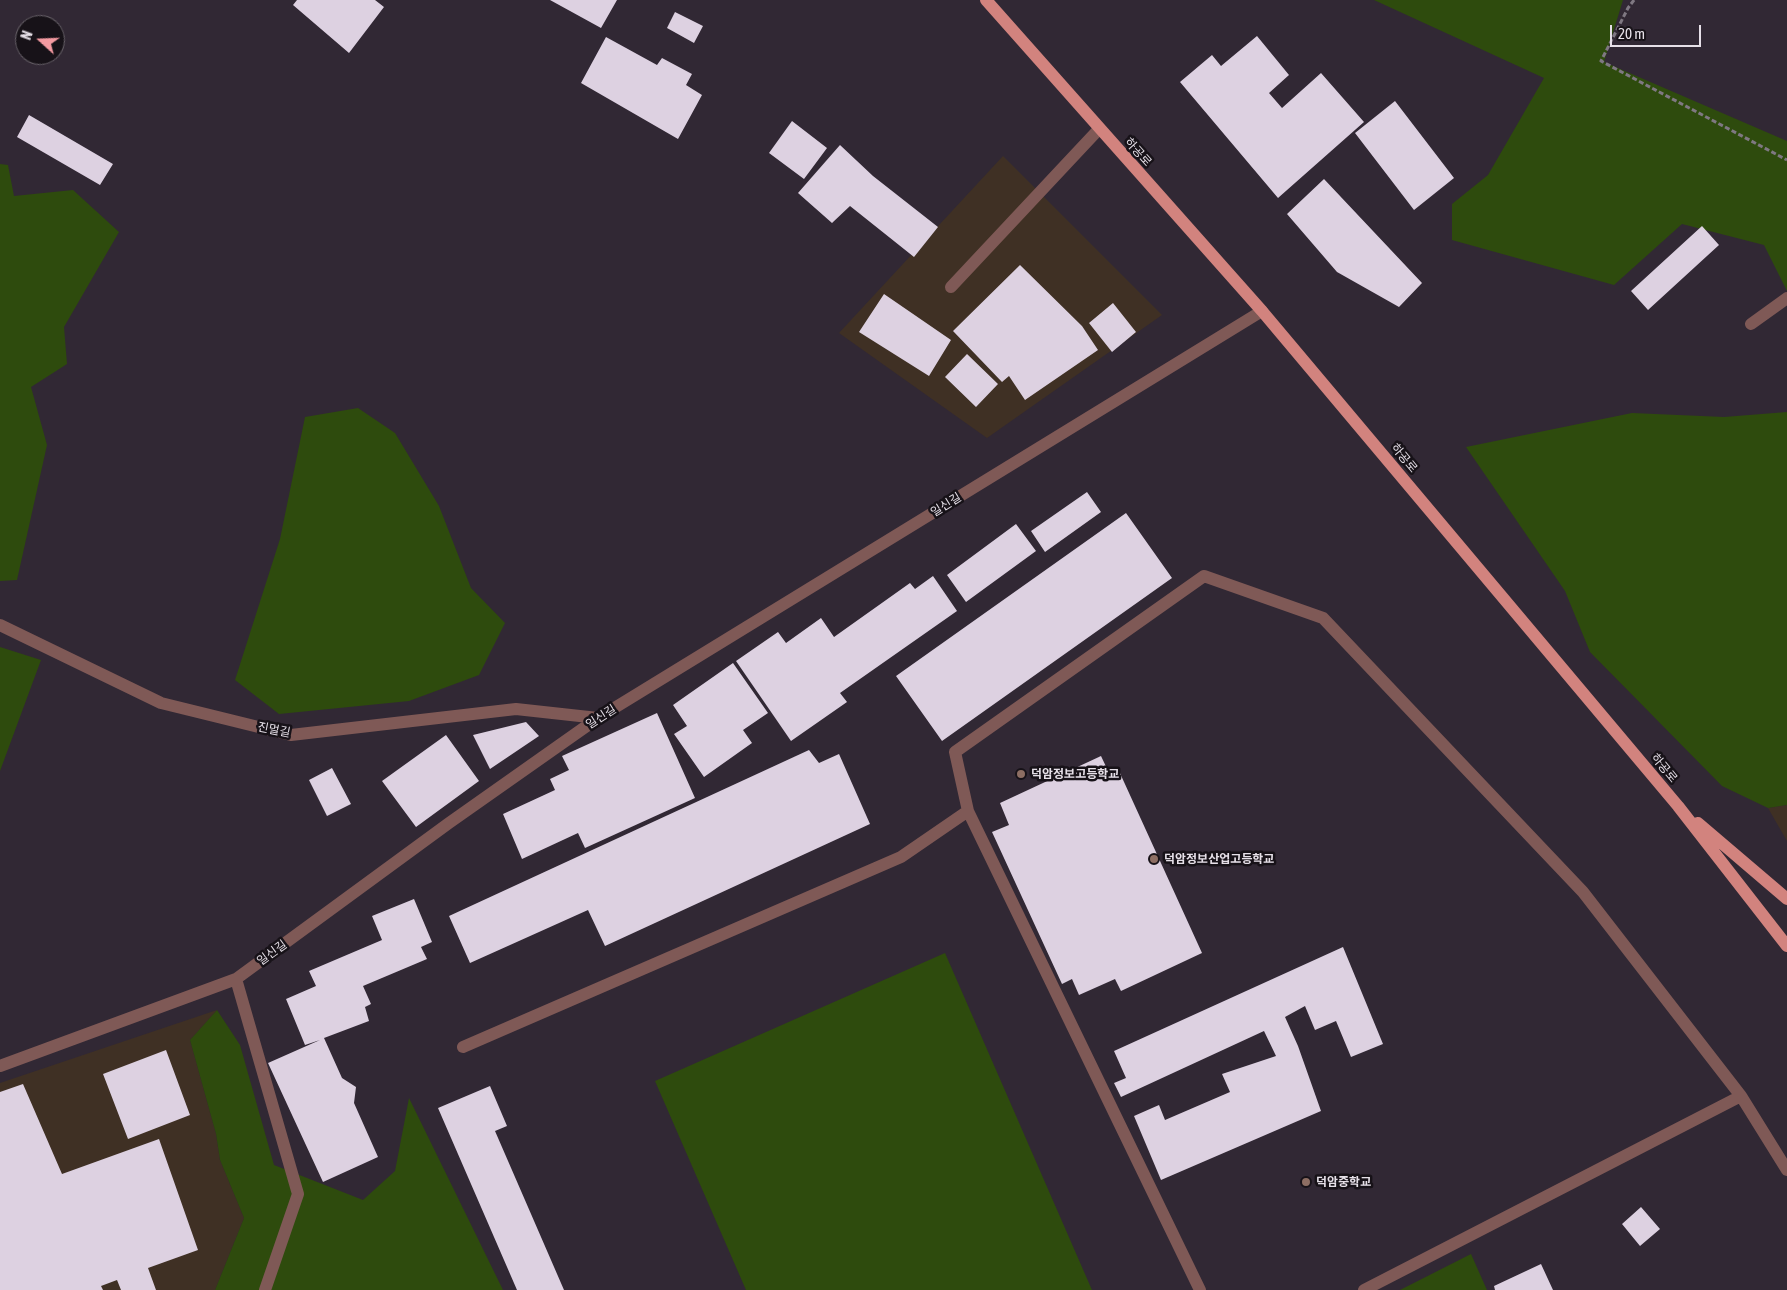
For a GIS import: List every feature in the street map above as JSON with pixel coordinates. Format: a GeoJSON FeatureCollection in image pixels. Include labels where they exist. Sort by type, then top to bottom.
{"type":"FeatureCollection","features":[{"type":"Feature","properties":{"kind":"main road","name":"하공로"},"geometry":{"type":"LineString","coordinates":[[986,0],[1262,311],[1678,806],[1787,946]]}},
{"type":"Feature","properties":{"kind":"main road"},"geometry":{"type":"LineString","coordinates":[[1678,806],[1787,899]]}},
{"type":"Feature","properties":{"kind":"main road"},"geometry":{"type":"LineString","coordinates":[[1774,930],[1787,954]]}},
{"type":"Feature","properties":{"kind":"street"},"geometry":{"type":"LineString","coordinates":[[951,287],[1099,129]]}},
{"type":"Feature","properties":{"kind":"street"},"geometry":{"type":"LineString","coordinates":[[1751,324],[1787,298]]}},
{"type":"Feature","properties":{"kind":"street","name":"일신길"},"geometry":{"type":"LineString","coordinates":[[0,1066],[236,979],[449,822],[598,718],[1262,311]]}},
{"type":"Feature","properties":{"kind":"street"},"geometry":{"type":"LineString","coordinates":[[1200,1290],[968,810],[955,752],[1204,576],[1323,618],[1584,892],[1741,1096],[1787,1170]]}},
{"type":"Feature","properties":{"kind":"street","name":"진멀길"},"geometry":{"type":"LineString","coordinates":[[0,625],[161,703],[291,735],[516,709],[598,718]]}},
{"type":"Feature","properties":{"kind":"street"},"geometry":{"type":"LineString","coordinates":[[463,1047],[902,857],[968,810]]}},
{"type":"Feature","properties":{"kind":"street"},"geometry":{"type":"LineString","coordinates":[[236,979],[298,1194],[264,1290]]}},
{"type":"Feature","properties":{"kind":"street"},"geometry":{"type":"LineString","coordinates":[[1364,1290],[1741,1096]]}},
{"type":"Feature","properties":{"kind":"path"},"geometry":{"type":"LineString","coordinates":[[1634,0],[1601,61],[1787,160]]}},
{"type":"Feature","properties":{"kind":"shaded area"},"geometry":{"type":"Polygon","coordinates":[[[1003,156],[1162,315],[987,438],[839,333],[1003,156]]]}},
{"type":"Feature","properties":{"kind":"shaded area"},"geometry":{"type":"Polygon","coordinates":[[[1787,805],[1787,841],[1768,808],[1787,805]]]}},
{"type":"Feature","properties":{"kind":"shaded area"},"geometry":{"type":"Polygon","coordinates":[[[217,1010],[190,1040],[216,1134],[220,1160],[244,1218],[215,1290],[0,1290],[0,1083],[217,1010]]]}},
{"type":"Feature","properties":{"kind":"green space"},"geometry":{"type":"Polygon","coordinates":[[[1374,0],[1623,0],[1604,62],[1787,141],[1787,291],[1764,245],[1682,224],[1614,285],[1452,240],[1452,204],[1488,175],[1544,78],[1374,0]]]}},
{"type":"Feature","properties":{"kind":"green space"},"geometry":{"type":"Polygon","coordinates":[[[0,164],[8,165],[14,196],[73,190],[119,232],[64,327],[67,364],[31,387],[47,445],[17,580],[0,581],[0,164]]]}},
{"type":"Feature","properties":{"kind":"green space"},"geometry":{"type":"Polygon","coordinates":[[[358,408],[395,433],[439,506],[471,588],[505,623],[479,675],[409,701],[279,714],[235,680],[280,539],[305,417],[358,408]]]}},
{"type":"Feature","properties":{"kind":"green space"},"geometry":{"type":"Polygon","coordinates":[[[1787,412],[1787,805],[1768,808],[1722,786],[1590,652],[1565,591],[1466,447],[1632,413],[1724,417],[1787,412]]]}},
{"type":"Feature","properties":{"kind":"green space"},"geometry":{"type":"Polygon","coordinates":[[[0,647],[41,660],[0,771],[0,647]]]}},
{"type":"Feature","properties":{"kind":"green space"},"geometry":{"type":"Polygon","coordinates":[[[945,953],[1092,1290],[746,1290],[655,1081],[945,953]]]}},
{"type":"Feature","properties":{"kind":"green space"},"geometry":{"type":"Polygon","coordinates":[[[217,1010],[240,1045],[274,1165],[363,1200],[395,1171],[409,1098],[503,1290],[215,1290],[244,1218],[220,1160],[216,1134],[190,1040],[217,1010]]]}},
{"type":"Feature","properties":{"kind":"green space"},"geometry":{"type":"Polygon","coordinates":[[[1471,1254],[1487,1290],[1400,1290],[1471,1254]]]}},
{"type":"Feature","properties":{"kind":"building"},"geometry":{"type":"Polygon","coordinates":[[[297,0],[375,0],[384,7],[349,53],[293,5],[297,0]]]}},
{"type":"Feature","properties":{"kind":"building"},"geometry":{"type":"Polygon","coordinates":[[[550,0],[617,0],[601,28],[550,0]]]}},
{"type":"Feature","properties":{"kind":"building"},"geometry":{"type":"Polygon","coordinates":[[[675,12],[703,26],[694,43],[667,28],[675,12]]]}},
{"type":"Feature","properties":{"kind":"building"},"geometry":{"type":"Polygon","coordinates":[[[1257,36],[1289,75],[1269,93],[1282,108],[1321,73],[1364,122],[1278,198],[1180,82],[1212,55],[1221,66],[1257,36]]]}},
{"type":"Feature","properties":{"kind":"building"},"geometry":{"type":"Polygon","coordinates":[[[606,37],[657,65],[662,58],[692,74],[686,85],[702,95],[678,139],[581,83],[606,37]]]}},
{"type":"Feature","properties":{"kind":"building"},"geometry":{"type":"Polygon","coordinates":[[[1395,101],[1454,178],[1414,210],[1355,133],[1395,101]]]}},
{"type":"Feature","properties":{"kind":"building"},"geometry":{"type":"Polygon","coordinates":[[[29,115],[113,164],[100,185],[17,137],[29,115]]]}},
{"type":"Feature","properties":{"kind":"building"},"geometry":{"type":"Polygon","coordinates":[[[792,121],[827,148],[804,179],[769,153],[792,121]]]}},
{"type":"Feature","properties":{"kind":"building"},"geometry":{"type":"Polygon","coordinates":[[[840,145],[873,176],[938,227],[914,257],[850,206],[832,223],[798,193],[840,145]]]}},
{"type":"Feature","properties":{"kind":"building"},"geometry":{"type":"Polygon","coordinates":[[[1324,179],[1422,283],[1399,307],[1337,272],[1287,214],[1324,179]]]}},
{"type":"Feature","properties":{"kind":"building"},"geometry":{"type":"Polygon","coordinates":[[[1702,226],[1719,245],[1648,310],[1631,291],[1702,226]]]}},
{"type":"Feature","properties":{"kind":"building"},"geometry":{"type":"Polygon","coordinates":[[[1020,265],[1082,326],[1098,350],[1025,400],[1009,376],[1002,382],[953,331],[1020,265]]]}},
{"type":"Feature","properties":{"kind":"building"},"geometry":{"type":"Polygon","coordinates":[[[884,294],[951,340],[929,376],[859,332],[884,294]]]}},
{"type":"Feature","properties":{"kind":"building"},"geometry":{"type":"Polygon","coordinates":[[[1113,303],[1136,332],[1112,352],[1089,323],[1113,303]]]}},
{"type":"Feature","properties":{"kind":"building"},"geometry":{"type":"Polygon","coordinates":[[[967,354],[998,384],[976,407],[945,377],[967,354]]]}},
{"type":"Feature","properties":{"kind":"building"},"geometry":{"type":"Polygon","coordinates":[[[1087,492],[1101,512],[1045,552],[1031,531],[1087,492]]]}},
{"type":"Feature","properties":{"kind":"building"},"geometry":{"type":"Polygon","coordinates":[[[1126,513],[1172,578],[942,741],[896,676],[1126,513]]]}},
{"type":"Feature","properties":{"kind":"building"},"geometry":{"type":"Polygon","coordinates":[[[1016,524],[1036,551],[966,602],[947,575],[1016,524]]]}},
{"type":"Feature","properties":{"kind":"building"},"geometry":{"type":"Polygon","coordinates":[[[933,576],[957,611],[840,693],[847,702],[791,741],[736,661],[778,632],[786,643],[821,618],[834,637],[910,583],[915,589],[933,576]]]}},
{"type":"Feature","properties":{"kind":"building"},"geometry":{"type":"Polygon","coordinates":[[[733,663],[768,713],[743,730],[752,743],[704,777],[674,734],[687,726],[673,705],[733,663]]]}},
{"type":"Feature","properties":{"kind":"building"},"geometry":{"type":"Polygon","coordinates":[[[657,713],[695,798],[585,848],[578,833],[522,859],[503,814],[555,790],[550,779],[569,770],[562,756],[657,713]]]}},
{"type":"Feature","properties":{"kind":"building"},"geometry":{"type":"Polygon","coordinates":[[[526,722],[539,736],[490,769],[473,735],[526,722]]]}},
{"type":"Feature","properties":{"kind":"building"},"geometry":{"type":"Polygon","coordinates":[[[446,735],[479,781],[416,827],[382,781],[446,735]]]}},
{"type":"Feature","properties":{"kind":"building"},"geometry":{"type":"Polygon","coordinates":[[[809,750],[819,763],[839,754],[870,824],[605,946],[588,910],[470,963],[449,916],[809,750]]]}},
{"type":"Feature","properties":{"kind":"building"},"geometry":{"type":"Polygon","coordinates":[[[1101,756],[1110,775],[1119,771],[1202,953],[1121,991],[1115,979],[1079,995],[1072,979],[1062,984],[992,832],[1009,825],[1000,803],[1101,756]]]}},
{"type":"Feature","properties":{"kind":"building"},"geometry":{"type":"Polygon","coordinates":[[[332,768],[351,804],[327,816],[309,780],[332,768]]]}},
{"type":"Feature","properties":{"kind":"building"},"geometry":{"type":"Polygon","coordinates":[[[414,899],[432,942],[421,947],[427,959],[363,986],[371,1004],[365,1007],[369,1021],[324,1038],[342,1078],[356,1087],[354,1103],[378,1157],[323,1182],[268,1063],[320,1040],[305,1045],[286,999],[316,986],[309,971],[382,940],[372,916],[414,899]]]}},
{"type":"Feature","properties":{"kind":"building"},"geometry":{"type":"Polygon","coordinates":[[[1343,947],[1383,1044],[1351,1057],[1336,1021],[1315,1030],[1305,1006],[1285,1017],[1298,1046],[1321,1111],[1161,1180],[1134,1116],[1159,1105],[1165,1120],[1230,1092],[1222,1074],[1276,1056],[1264,1031],[1121,1097],[1114,1083],[1126,1078],[1114,1051],[1343,947]]]}},
{"type":"Feature","properties":{"kind":"building"},"geometry":{"type":"Polygon","coordinates":[[[166,1050],[190,1115],[128,1139],[103,1074],[166,1050]]]}},
{"type":"Feature","properties":{"kind":"building"},"geometry":{"type":"Polygon","coordinates":[[[23,1084],[62,1174],[159,1139],[198,1250],[148,1268],[156,1290],[121,1290],[117,1280],[101,1286],[103,1290],[0,1290],[0,1092],[23,1084]]]}},
{"type":"Feature","properties":{"kind":"building"},"geometry":{"type":"Polygon","coordinates":[[[490,1086],[507,1126],[495,1131],[564,1290],[517,1290],[438,1108],[490,1086]]]}},
{"type":"Feature","properties":{"kind":"building"},"geometry":{"type":"Polygon","coordinates":[[[1641,1207],[1660,1229],[1640,1246],[1622,1224],[1641,1207]]]}},
{"type":"Feature","properties":{"kind":"building"},"geometry":{"type":"Polygon","coordinates":[[[1541,1264],[1553,1290],[1495,1290],[1494,1286],[1541,1264]]]}},
{"type":"Feature","properties":{"kind":"place","name":"덕암정보고등학교"},"geometry":{"type":"Point","coordinates":[1021,774]}},
{"type":"Feature","properties":{"kind":"place","name":"덕암정보산업고등학교"},"geometry":{"type":"Point","coordinates":[1154,859]}},
{"type":"Feature","properties":{"kind":"place","name":"덕암중학교"},"geometry":{"type":"Point","coordinates":[1306,1182]}}]}
